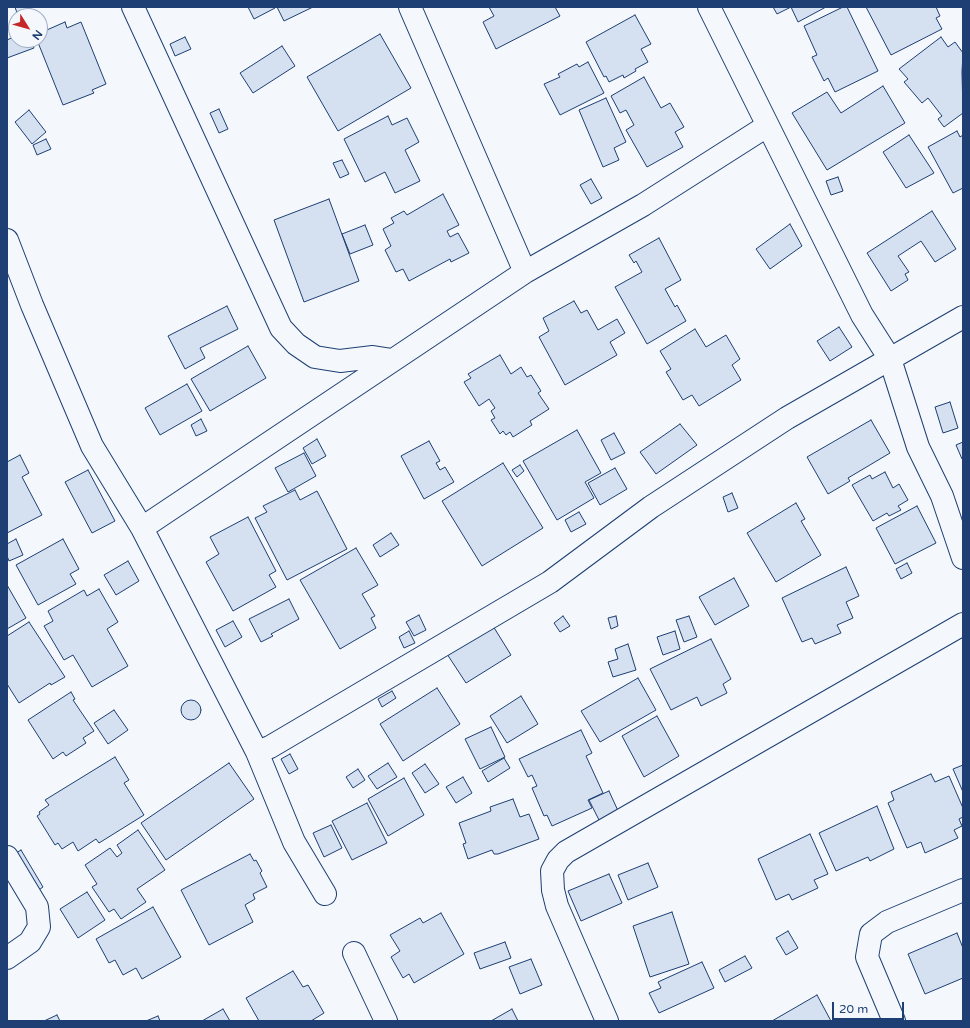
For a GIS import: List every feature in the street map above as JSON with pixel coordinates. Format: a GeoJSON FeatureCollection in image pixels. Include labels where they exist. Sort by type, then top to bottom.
{"type":"FeatureCollection","features":[{"type":"Feature","properties":{"kind":"street"},"geometry":{"type":"LineString","coordinates":[[133,7],[281,328],[296,344],[315,357],[340,361],[373,357],[392,360]]}},
{"type":"Feature","properties":{"kind":"street"},"geometry":{"type":"LineString","coordinates":[[410,7],[525,272]]}},
{"type":"Feature","properties":{"kind":"street"},"geometry":{"type":"LineString","coordinates":[[709,7],[862,315],[890,359],[918,447],[942,496],[963,558]]}},
{"type":"Feature","properties":{"kind":"street"},"geometry":{"type":"LineString","coordinates":[[142,528],[525,272],[643,205],[768,126]]}},
{"type":"Feature","properties":{"kind":"street"},"geometry":{"type":"LineString","coordinates":[[8,247],[92,446],[142,528],[257,752],[294,842],[325,894]]}},
{"type":"Feature","properties":{"kind":"street"},"geometry":{"type":"LineString","coordinates":[[257,752],[277,743],[550,582],[651,507],[787,418],[963,317]]}},
{"type":"Feature","properties":{"kind":"street"},"geometry":{"type":"LineString","coordinates":[[607,1021],[557,906],[552,880],[558,860],[566,852],[963,624]]}},
{"type":"Feature","properties":{"kind":"street"},"geometry":{"type":"LineString","coordinates":[[7,857],[37,907],[39,927],[30,942],[7,958]]}},
{"type":"Feature","properties":{"kind":"street"},"geometry":{"type":"LineString","coordinates":[[894,1021],[867,957],[871,934],[887,922],[963,890]]}},
{"type":"Feature","properties":{"kind":"street"},"geometry":{"type":"LineString","coordinates":[[354,953],[386,1021]]}},
{"type":"Feature","properties":{"kind":"building"},"geometry":{"type":"Polygon","coordinates":[[[15,7],[33,7],[30,8],[15,7]]]}},
{"type":"Feature","properties":{"kind":"building"},"geometry":{"type":"Polygon","coordinates":[[[248,7],[274,7],[275,8],[254,19],[248,7]]]}},
{"type":"Feature","properties":{"kind":"building"},"geometry":{"type":"Polygon","coordinates":[[[277,7],[313,7],[284,21],[277,7]]]}},
{"type":"Feature","properties":{"kind":"building"},"geometry":{"type":"Polygon","coordinates":[[[489,7],[555,7],[560,16],[496,49],[483,22],[494,16],[489,7]]]}},
{"type":"Feature","properties":{"kind":"building"},"geometry":{"type":"Polygon","coordinates":[[[773,7],[791,7],[777,14],[773,7]]]}},
{"type":"Feature","properties":{"kind":"building"},"geometry":{"type":"Polygon","coordinates":[[[791,7],[826,7],[798,22],[791,7]]]}},
{"type":"Feature","properties":{"kind":"building"},"geometry":{"type":"Polygon","coordinates":[[[843,7],[847,7],[878,71],[835,92],[828,78],[824,81],[812,57],[817,55],[804,26],[843,7]]]}},
{"type":"Feature","properties":{"kind":"building"},"geometry":{"type":"Polygon","coordinates":[[[866,7],[936,7],[940,16],[936,18],[942,29],[891,55],[866,7]]]}},
{"type":"Feature","properties":{"kind":"building"},"geometry":{"type":"Polygon","coordinates":[[[635,15],[651,44],[641,49],[648,62],[635,69],[636,71],[624,78],[623,75],[609,82],[606,76],[604,77],[586,42],[635,15]]]}},
{"type":"Feature","properties":{"kind":"building"},"geometry":{"type":"Polygon","coordinates":[[[65,22],[67,28],[81,22],[106,84],[92,90],[94,93],[63,105],[40,48],[48,48],[48,29],[65,22]]]}},
{"type":"Feature","properties":{"kind":"building"},"geometry":{"type":"Polygon","coordinates":[[[380,34],[411,88],[338,131],[307,77],[380,34]]]}},
{"type":"Feature","properties":{"kind":"building"},"geometry":{"type":"Polygon","coordinates":[[[185,37],[191,49],[175,56],[170,44],[185,37]]]}},
{"type":"Feature","properties":{"kind":"building"},"geometry":{"type":"Polygon","coordinates":[[[941,37],[948,47],[955,42],[963,53],[963,113],[944,127],[938,119],[942,116],[928,98],[922,103],[904,82],[908,79],[899,69],[941,37]]]}},
{"type":"Feature","properties":{"kind":"building"},"geometry":{"type":"Polygon","coordinates":[[[7,40],[8,48],[34,48],[7,58],[7,40]]]}},
{"type":"Feature","properties":{"kind":"building"},"geometry":{"type":"Polygon","coordinates":[[[282,46],[295,66],[253,93],[240,73],[282,46]]]}},
{"type":"Feature","properties":{"kind":"building"},"geometry":{"type":"Polygon","coordinates":[[[588,62],[604,93],[560,115],[544,84],[560,77],[558,74],[577,64],[579,67],[588,62]]]}},
{"type":"Feature","properties":{"kind":"building"},"geometry":{"type":"Polygon","coordinates":[[[644,77],[661,108],[670,103],[684,127],[675,132],[683,147],[647,167],[626,130],[634,125],[626,110],[620,113],[611,96],[644,77]]]}},
{"type":"Feature","properties":{"kind":"building"},"geometry":{"type":"Polygon","coordinates":[[[883,86],[905,123],[827,170],[792,113],[827,92],[841,113],[883,86]]]}},
{"type":"Feature","properties":{"kind":"building"},"geometry":{"type":"Polygon","coordinates":[[[606,98],[626,142],[614,148],[619,160],[603,167],[579,110],[606,98]]]}},
{"type":"Feature","properties":{"kind":"building"},"geometry":{"type":"Polygon","coordinates":[[[219,109],[228,129],[219,133],[210,113],[219,109]]]}},
{"type":"Feature","properties":{"kind":"building"},"geometry":{"type":"Polygon","coordinates":[[[29,110],[46,132],[32,144],[15,122],[29,110]]]}},
{"type":"Feature","properties":{"kind":"building"},"geometry":{"type":"Polygon","coordinates":[[[388,116],[392,125],[407,118],[419,142],[405,150],[420,181],[395,193],[385,172],[365,182],[344,139],[388,116]]]}},
{"type":"Feature","properties":{"kind":"building"},"geometry":{"type":"Polygon","coordinates":[[[957,131],[960,137],[963,135],[963,188],[953,193],[928,147],[957,131]]]}},
{"type":"Feature","properties":{"kind":"building"},"geometry":{"type":"Polygon","coordinates":[[[909,135],[934,173],[906,188],[883,152],[909,135]]]}},
{"type":"Feature","properties":{"kind":"building"},"geometry":{"type":"Polygon","coordinates":[[[46,139],[51,149],[37,155],[33,145],[46,139]]]}},
{"type":"Feature","properties":{"kind":"building"},"geometry":{"type":"Polygon","coordinates":[[[342,160],[349,174],[340,178],[333,163],[342,160]]]}},
{"type":"Feature","properties":{"kind":"building"},"geometry":{"type":"Polygon","coordinates":[[[838,177],[843,191],[831,195],[826,181],[838,177]]]}},
{"type":"Feature","properties":{"kind":"building"},"geometry":{"type":"Polygon","coordinates":[[[591,179],[602,198],[591,204],[580,185],[591,179]]]}},
{"type":"Feature","properties":{"kind":"building"},"geometry":{"type":"Polygon","coordinates":[[[443,194],[459,225],[447,231],[450,237],[458,233],[469,253],[451,262],[450,259],[409,281],[403,269],[396,272],[385,250],[391,246],[383,229],[394,223],[391,218],[404,211],[407,215],[443,194]]]}},
{"type":"Feature","properties":{"kind":"building"},"geometry":{"type":"Polygon","coordinates":[[[329,199],[359,281],[304,302],[274,220],[329,199]]]}},
{"type":"Feature","properties":{"kind":"building"},"geometry":{"type":"Polygon","coordinates":[[[932,211],[956,249],[935,262],[921,241],[898,256],[909,272],[905,274],[908,280],[891,291],[867,253],[932,211]]]}},
{"type":"Feature","properties":{"kind":"building"},"geometry":{"type":"Polygon","coordinates":[[[790,224],[802,246],[770,269],[756,249],[790,224]]]}},
{"type":"Feature","properties":{"kind":"building"},"geometry":{"type":"Polygon","coordinates":[[[365,225],[373,245],[350,254],[342,234],[365,225]]]}},
{"type":"Feature","properties":{"kind":"building"},"geometry":{"type":"Polygon","coordinates":[[[659,238],[681,280],[665,289],[675,307],[677,305],[686,321],[647,344],[615,287],[642,272],[636,261],[634,263],[629,255],[659,238]]]}},
{"type":"Feature","properties":{"kind":"building"},"geometry":{"type":"Polygon","coordinates":[[[574,301],[581,313],[587,310],[598,330],[617,319],[625,333],[610,342],[617,355],[565,385],[539,337],[549,331],[543,318],[574,301]]]}},
{"type":"Feature","properties":{"kind":"building"},"geometry":{"type":"Polygon","coordinates":[[[227,306],[238,329],[200,348],[205,358],[185,369],[168,336],[227,306]]]}},
{"type":"Feature","properties":{"kind":"building"},"geometry":{"type":"Polygon","coordinates":[[[839,327],[852,347],[830,361],[817,341],[839,327]]]}},
{"type":"Feature","properties":{"kind":"building"},"geometry":{"type":"Polygon","coordinates":[[[695,329],[706,347],[726,335],[740,359],[732,365],[741,380],[699,406],[692,395],[683,400],[666,372],[671,369],[660,351],[695,329]]]}},
{"type":"Feature","properties":{"kind":"building"},"geometry":{"type":"Polygon","coordinates":[[[248,346],[266,378],[210,411],[191,379],[248,346]]]}},
{"type":"Feature","properties":{"kind":"building"},"geometry":{"type":"Polygon","coordinates":[[[500,355],[511,374],[521,367],[527,377],[531,375],[541,391],[538,393],[549,409],[530,421],[532,425],[513,437],[510,432],[506,435],[503,431],[500,434],[491,420],[495,418],[491,411],[495,408],[489,399],[479,406],[464,382],[471,378],[468,374],[500,355]]]}},
{"type":"Feature","properties":{"kind":"building"},"geometry":{"type":"Polygon","coordinates":[[[187,384],[202,411],[160,435],[145,408],[187,384]]]}},
{"type":"Feature","properties":{"kind":"building"},"geometry":{"type":"Polygon","coordinates":[[[950,402],[958,428],[943,433],[935,407],[950,402]]]}},
{"type":"Feature","properties":{"kind":"building"},"geometry":{"type":"Polygon","coordinates":[[[201,419],[207,431],[196,436],[191,425],[201,419]]]}},
{"type":"Feature","properties":{"kind":"building"},"geometry":{"type":"Polygon","coordinates":[[[871,420],[890,453],[848,478],[850,481],[828,494],[807,457],[871,420]]]}},
{"type":"Feature","properties":{"kind":"building"},"geometry":{"type":"Polygon","coordinates":[[[680,424],[697,445],[656,474],[640,452],[680,424]]]}},
{"type":"Feature","properties":{"kind":"building"},"geometry":{"type":"Polygon","coordinates":[[[577,430],[601,473],[585,482],[594,498],[557,520],[523,461],[577,430]]]}},
{"type":"Feature","properties":{"kind":"building"},"geometry":{"type":"Polygon","coordinates":[[[614,433],[625,453],[611,460],[601,440],[614,433]]]}},
{"type":"Feature","properties":{"kind":"building"},"geometry":{"type":"Polygon","coordinates":[[[317,439],[326,456],[312,464],[303,448],[317,439]]]}},
{"type":"Feature","properties":{"kind":"building"},"geometry":{"type":"Polygon","coordinates":[[[429,441],[440,461],[436,463],[440,470],[445,467],[454,482],[424,499],[401,456],[429,441]]]}},
{"type":"Feature","properties":{"kind":"building"},"geometry":{"type":"Polygon","coordinates":[[[963,442],[963,459],[962,459],[956,445],[963,442]]]}},
{"type":"Feature","properties":{"kind":"building"},"geometry":{"type":"Polygon","coordinates":[[[304,453],[316,476],[288,492],[275,468],[304,453]]]}},
{"type":"Feature","properties":{"kind":"building"},"geometry":{"type":"Polygon","coordinates":[[[20,455],[29,473],[22,477],[42,515],[7,533],[7,462],[20,455]]]}},
{"type":"Feature","properties":{"kind":"building"},"geometry":{"type":"Polygon","coordinates":[[[503,463],[543,528],[482,566],[442,501],[503,463]]]}},
{"type":"Feature","properties":{"kind":"building"},"geometry":{"type":"Polygon","coordinates":[[[520,465],[524,471],[517,477],[512,470],[520,465]]]}},
{"type":"Feature","properties":{"kind":"building"},"geometry":{"type":"Polygon","coordinates":[[[615,468],[627,489],[600,505],[588,483],[615,468]]]}},
{"type":"Feature","properties":{"kind":"building"},"geometry":{"type":"Polygon","coordinates":[[[88,470],[115,521],[92,533],[65,482],[88,470]]]}},
{"type":"Feature","properties":{"kind":"building"},"geometry":{"type":"Polygon","coordinates":[[[885,472],[893,488],[899,484],[908,500],[898,506],[901,510],[889,516],[887,513],[873,521],[852,485],[870,475],[872,479],[885,472]]]}},
{"type":"Feature","properties":{"kind":"building"},"geometry":{"type":"Polygon","coordinates":[[[295,490],[300,500],[317,491],[347,549],[287,580],[255,518],[267,512],[263,506],[295,490]]]}},
{"type":"Feature","properties":{"kind":"building"},"geometry":{"type":"Polygon","coordinates":[[[732,493],[738,508],[728,512],[723,497],[732,493]]]}},
{"type":"Feature","properties":{"kind":"building"},"geometry":{"type":"Polygon","coordinates":[[[796,503],[805,519],[801,521],[821,555],[776,582],[747,533],[796,503]]]}},
{"type":"Feature","properties":{"kind":"building"},"geometry":{"type":"Polygon","coordinates":[[[917,506],[936,543],[895,564],[876,528],[917,506]]]}},
{"type":"Feature","properties":{"kind":"building"},"geometry":{"type":"Polygon","coordinates":[[[579,512],[586,524],[571,532],[565,520],[579,512]]]}},
{"type":"Feature","properties":{"kind":"building"},"geometry":{"type":"Polygon","coordinates":[[[248,517],[276,571],[269,575],[276,587],[233,611],[206,562],[219,554],[210,537],[248,517]]]}},
{"type":"Feature","properties":{"kind":"building"},"geometry":{"type":"Polygon","coordinates":[[[391,533],[399,545],[380,557],[373,545],[391,533]]]}},
{"type":"Feature","properties":{"kind":"building"},"geometry":{"type":"Polygon","coordinates":[[[16,539],[23,555],[9,561],[7,556],[7,544],[16,539]]]}},
{"type":"Feature","properties":{"kind":"building"},"geometry":{"type":"Polygon","coordinates":[[[63,539],[79,569],[70,574],[76,584],[38,605],[16,565],[63,539]]]}},
{"type":"Feature","properties":{"kind":"building"},"geometry":{"type":"Polygon","coordinates":[[[356,548],[378,585],[362,594],[375,616],[371,618],[376,628],[340,649],[300,580],[356,548]]]}},
{"type":"Feature","properties":{"kind":"building"},"geometry":{"type":"Polygon","coordinates":[[[128,561],[139,581],[116,595],[104,575],[128,561]]]}},
{"type":"Feature","properties":{"kind":"building"},"geometry":{"type":"Polygon","coordinates":[[[907,563],[912,573],[901,579],[896,569],[907,563]]]}},
{"type":"Feature","properties":{"kind":"building"},"geometry":{"type":"Polygon","coordinates":[[[846,567],[859,596],[846,602],[853,618],[837,625],[841,633],[815,644],[812,638],[802,642],[782,598],[846,567]]]}},
{"type":"Feature","properties":{"kind":"building"},"geometry":{"type":"Polygon","coordinates":[[[734,578],[749,606],[715,625],[699,597],[734,578]]]}},
{"type":"Feature","properties":{"kind":"building"},"geometry":{"type":"Polygon","coordinates":[[[7,585],[26,618],[7,629],[7,585]]]}},
{"type":"Feature","properties":{"kind":"building"},"geometry":{"type":"Polygon","coordinates":[[[99,589],[118,622],[107,629],[128,666],[92,687],[73,655],[64,660],[44,626],[53,621],[48,611],[84,590],[87,596],[99,589]]]}},
{"type":"Feature","properties":{"kind":"building"},"geometry":{"type":"Polygon","coordinates":[[[289,599],[299,619],[271,634],[273,636],[261,642],[249,619],[289,599]]]}},
{"type":"Feature","properties":{"kind":"building"},"geometry":{"type":"Polygon","coordinates":[[[419,615],[426,630],[414,636],[406,622],[419,615]]]}},
{"type":"Feature","properties":{"kind":"building"},"geometry":{"type":"Polygon","coordinates":[[[563,616],[570,626],[560,632],[554,623],[563,616]]]}},
{"type":"Feature","properties":{"kind":"building"},"geometry":{"type":"Polygon","coordinates":[[[616,616],[618,626],[611,629],[608,618],[616,616]]]}},
{"type":"Feature","properties":{"kind":"building"},"geometry":{"type":"Polygon","coordinates":[[[689,616],[697,637],[684,642],[676,620],[689,616]]]}},
{"type":"Feature","properties":{"kind":"building"},"geometry":{"type":"Polygon","coordinates":[[[233,621],[242,637],[225,647],[216,630],[233,621]]]}},
{"type":"Feature","properties":{"kind":"building"},"geometry":{"type":"Polygon","coordinates":[[[29,622],[65,677],[51,685],[50,683],[19,703],[7,684],[7,636],[29,622]]]}},
{"type":"Feature","properties":{"kind":"building"},"geometry":{"type":"Polygon","coordinates":[[[493,626],[511,655],[466,683],[447,654],[493,626]]]}},
{"type":"Feature","properties":{"kind":"building"},"geometry":{"type":"Polygon","coordinates":[[[409,631],[415,643],[404,648],[399,637],[409,631]]]}},
{"type":"Feature","properties":{"kind":"building"},"geometry":{"type":"Polygon","coordinates":[[[675,631],[680,649],[663,655],[657,637],[675,631]]]}},
{"type":"Feature","properties":{"kind":"building"},"geometry":{"type":"Polygon","coordinates":[[[711,639],[731,679],[723,684],[727,693],[701,706],[697,697],[671,710],[650,669],[711,639]]]}},
{"type":"Feature","properties":{"kind":"building"},"geometry":{"type":"Polygon","coordinates":[[[628,644],[636,670],[613,677],[608,662],[618,659],[615,649],[628,644]]]}},
{"type":"Feature","properties":{"kind":"building"},"geometry":{"type":"Polygon","coordinates":[[[638,678],[656,710],[600,742],[581,711],[638,678]]]}},
{"type":"Feature","properties":{"kind":"building"},"geometry":{"type":"Polygon","coordinates":[[[437,688],[460,724],[403,761],[380,724],[437,688]]]}},
{"type":"Feature","properties":{"kind":"building"},"geometry":{"type":"Polygon","coordinates":[[[392,691],[396,698],[382,707],[378,699],[392,691]]]}},
{"type":"Feature","properties":{"kind":"building"},"geometry":{"type":"Polygon","coordinates":[[[71,692],[75,699],[73,700],[94,731],[83,738],[86,743],[66,756],[63,752],[53,759],[28,720],[71,692]]]}},
{"type":"Feature","properties":{"kind":"building"},"geometry":{"type":"Polygon","coordinates":[[[521,696],[538,724],[507,743],[490,716],[521,696]]]}},
{"type":"Feature","properties":{"kind":"building"},"geometry":{"type":"Polygon","coordinates":[[[191,700],[198,703],[201,710],[198,717],[191,720],[184,717],[181,710],[184,703],[191,700]]]}},
{"type":"Feature","properties":{"kind":"building"},"geometry":{"type":"Polygon","coordinates":[[[114,710],[128,730],[108,744],[94,723],[114,710]]]}},
{"type":"Feature","properties":{"kind":"building"},"geometry":{"type":"Polygon","coordinates":[[[657,716],[679,756],[644,777],[622,736],[657,716]]]}},
{"type":"Feature","properties":{"kind":"building"},"geometry":{"type":"Polygon","coordinates":[[[491,727],[505,757],[480,769],[465,739],[491,727]]]}},
{"type":"Feature","properties":{"kind":"building"},"geometry":{"type":"Polygon","coordinates":[[[581,730],[592,753],[586,756],[603,793],[588,800],[592,808],[552,826],[547,815],[544,816],[532,788],[537,786],[532,775],[528,777],[519,759],[581,730]]]}},
{"type":"Feature","properties":{"kind":"building"},"geometry":{"type":"Polygon","coordinates":[[[290,754],[298,769],[289,774],[281,759],[290,754]]]}},
{"type":"Feature","properties":{"kind":"building"},"geometry":{"type":"Polygon","coordinates":[[[115,757],[129,780],[124,783],[144,815],[99,843],[96,839],[78,851],[73,842],[62,849],[58,843],[55,845],[37,816],[40,814],[39,812],[49,805],[45,800],[115,757]]]}},
{"type":"Feature","properties":{"kind":"building"},"geometry":{"type":"Polygon","coordinates":[[[504,758],[510,768],[488,782],[482,771],[504,758]]]}},
{"type":"Feature","properties":{"kind":"building"},"geometry":{"type":"Polygon","coordinates":[[[229,763],[254,799],[166,860],[141,823],[229,763]]]}},
{"type":"Feature","properties":{"kind":"building"},"geometry":{"type":"Polygon","coordinates":[[[388,763],[397,777],[377,789],[368,776],[388,763]]]}},
{"type":"Feature","properties":{"kind":"building"},"geometry":{"type":"Polygon","coordinates":[[[425,764],[439,784],[425,793],[412,773],[425,764]]]}},
{"type":"Feature","properties":{"kind":"building"},"geometry":{"type":"Polygon","coordinates":[[[963,765],[963,792],[953,769],[963,765]]]}},
{"type":"Feature","properties":{"kind":"building"},"geometry":{"type":"Polygon","coordinates":[[[358,769],[365,780],[353,788],[346,777],[358,769]]]}},
{"type":"Feature","properties":{"kind":"building"},"geometry":{"type":"Polygon","coordinates":[[[931,774],[935,782],[949,776],[963,808],[963,817],[959,819],[962,826],[954,830],[958,838],[925,853],[921,842],[907,848],[888,803],[894,800],[891,792],[931,774]]]}},
{"type":"Feature","properties":{"kind":"building"},"geometry":{"type":"Polygon","coordinates":[[[463,777],[472,793],[456,803],[446,787],[463,777]]]}},
{"type":"Feature","properties":{"kind":"building"},"geometry":{"type":"Polygon","coordinates":[[[404,778],[424,815],[388,836],[368,799],[404,778]]]}},
{"type":"Feature","properties":{"kind":"building"},"geometry":{"type":"Polygon","coordinates":[[[609,791],[619,813],[600,822],[589,800],[609,791]]]}},
{"type":"Feature","properties":{"kind":"building"},"geometry":{"type":"Polygon","coordinates":[[[513,799],[520,817],[529,814],[539,839],[498,854],[494,854],[492,850],[468,859],[463,844],[466,843],[459,823],[491,811],[490,807],[513,799]]]}},
{"type":"Feature","properties":{"kind":"building"},"geometry":{"type":"Polygon","coordinates":[[[367,803],[387,843],[352,860],[332,821],[367,803]]]}},
{"type":"Feature","properties":{"kind":"building"},"geometry":{"type":"Polygon","coordinates":[[[877,806],[894,849],[870,861],[868,857],[836,871],[819,833],[877,806]]]}},
{"type":"Feature","properties":{"kind":"building"},"geometry":{"type":"Polygon","coordinates":[[[331,825],[342,848],[324,857],[313,833],[331,825]]]}},
{"type":"Feature","properties":{"kind":"building"},"geometry":{"type":"Polygon","coordinates":[[[138,830],[165,870],[137,889],[146,902],[121,919],[114,909],[109,912],[92,887],[97,884],[85,865],[110,848],[117,857],[122,853],[117,845],[138,830]]]}},
{"type":"Feature","properties":{"kind":"building"},"geometry":{"type":"Polygon","coordinates":[[[810,834],[828,874],[814,880],[818,888],[792,900],[789,894],[776,900],[758,859],[810,834]]]}},
{"type":"Feature","properties":{"kind":"building"},"geometry":{"type":"Polygon","coordinates":[[[21,850],[43,887],[36,892],[13,855],[21,850]]]}},
{"type":"Feature","properties":{"kind":"building"},"geometry":{"type":"Polygon","coordinates":[[[250,854],[254,861],[256,860],[262,871],[260,873],[267,887],[253,894],[255,899],[245,905],[253,922],[209,945],[181,890],[250,854]]]}},
{"type":"Feature","properties":{"kind":"building"},"geometry":{"type":"Polygon","coordinates":[[[648,863],[658,887],[628,900],[618,875],[648,863]]]}},
{"type":"Feature","properties":{"kind":"building"},"geometry":{"type":"Polygon","coordinates":[[[609,874],[622,903],[581,921],[568,891],[609,874]]]}},
{"type":"Feature","properties":{"kind":"building"},"geometry":{"type":"Polygon","coordinates":[[[87,892],[105,920],[78,938],[60,909],[87,892]]]}},
{"type":"Feature","properties":{"kind":"building"},"geometry":{"type":"Polygon","coordinates":[[[153,907],[181,957],[142,979],[136,968],[123,975],[115,960],[109,963],[96,939],[153,907]]]}},
{"type":"Feature","properties":{"kind":"building"},"geometry":{"type":"Polygon","coordinates":[[[672,912],[689,964],[650,977],[633,926],[672,912]]]}},
{"type":"Feature","properties":{"kind":"building"},"geometry":{"type":"Polygon","coordinates":[[[441,913],[464,954],[414,983],[409,974],[403,978],[391,957],[400,951],[390,935],[420,918],[423,923],[441,913]]]}},
{"type":"Feature","properties":{"kind":"building"},"geometry":{"type":"Polygon","coordinates":[[[788,931],[798,948],[786,955],[776,938],[788,931]]]}},
{"type":"Feature","properties":{"kind":"building"},"geometry":{"type":"Polygon","coordinates":[[[957,933],[963,948],[963,978],[925,994],[908,954],[957,933]]]}},
{"type":"Feature","properties":{"kind":"building"},"geometry":{"type":"Polygon","coordinates":[[[505,942],[511,958],[480,969],[474,953],[505,942]]]}},
{"type":"Feature","properties":{"kind":"building"},"geometry":{"type":"Polygon","coordinates":[[[745,956],[752,968],[725,982],[719,970],[745,956]]]}},
{"type":"Feature","properties":{"kind":"building"},"geometry":{"type":"Polygon","coordinates":[[[531,959],[542,985],[520,994],[509,967],[531,959]]]}},
{"type":"Feature","properties":{"kind":"building"},"geometry":{"type":"Polygon","coordinates":[[[702,962],[714,988],[659,1013],[649,993],[661,988],[658,982],[702,962]]]}},
{"type":"Feature","properties":{"kind":"building"},"geometry":{"type":"Polygon","coordinates":[[[293,971],[303,987],[308,985],[324,1013],[311,1021],[259,1021],[246,998],[293,971]]]}},
{"type":"Feature","properties":{"kind":"building"},"geometry":{"type":"Polygon","coordinates":[[[817,995],[831,1021],[772,1021],[817,995]]]}},
{"type":"Feature","properties":{"kind":"building"},"geometry":{"type":"Polygon","coordinates":[[[223,1009],[230,1021],[202,1021],[223,1009]]]}},
{"type":"Feature","properties":{"kind":"building"},"geometry":{"type":"Polygon","coordinates":[[[512,1009],[518,1021],[491,1021],[512,1009]]]}},
{"type":"Feature","properties":{"kind":"building"},"geometry":{"type":"Polygon","coordinates":[[[57,1015],[60,1021],[44,1021],[57,1015]]]}},
{"type":"Feature","properties":{"kind":"building"},"geometry":{"type":"Polygon","coordinates":[[[158,1016],[160,1021],[146,1021],[158,1016]]]}}]}
